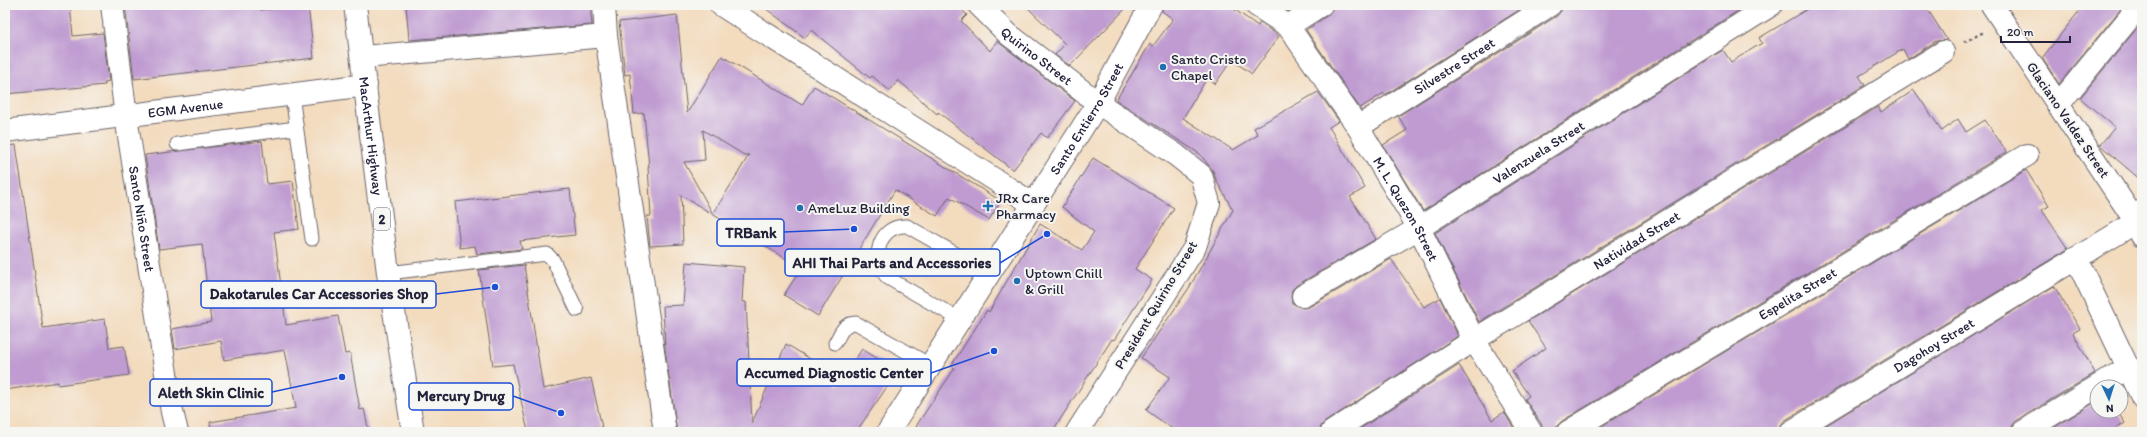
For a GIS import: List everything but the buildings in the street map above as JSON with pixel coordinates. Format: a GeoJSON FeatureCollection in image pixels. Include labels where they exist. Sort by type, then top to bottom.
{"type":"FeatureCollection","features":[{"type":"Feature","properties":{"kind":"main road","name":"Santo Niño Street"},"geometry":{"type":"LineString","coordinates":[[112,5],[126,117],[172,412],[177,432]]}},
{"type":"Feature","properties":{"kind":"main road","name":"MacArthur Highway"},"geometry":{"type":"LineString","coordinates":[[355,5],[363,57],[388,273],[413,432]]}},
{"type":"Feature","properties":{"kind":"main road"},"geometry":{"type":"LineString","coordinates":[[604,5],[606,36],[665,432]]}},
{"type":"Feature","properties":{"kind":"main road"},"geometry":{"type":"LineString","coordinates":[[721,5],[1033,204]]}},
{"type":"Feature","properties":{"kind":"main road","name":"Quirino Street"},"geometry":{"type":"LineString","coordinates":[[979,5],[1008,34],[1098,103]]}},
{"type":"Feature","properties":{"kind":"main road","name":"Santo Entierro Street"},"geometry":{"type":"LineString","coordinates":[[888,432],[988,272],[1098,103],[1152,5]]}},
{"type":"Feature","properties":{"kind":"main road","name":"M. L. Quezon Street"},"geometry":{"type":"LineString","coordinates":[[1256,5],[1288,26],[1358,126],[1419,228],[1474,340],[1531,432]]}},
{"type":"Feature","properties":{"kind":"main road"},"geometry":{"type":"LineString","coordinates":[[1288,26],[1322,5]]}},
{"type":"Feature","properties":{"kind":"main road","name":"Silvestre Street"},"geometry":{"type":"LineString","coordinates":[[1358,126],[1550,5]]}},
{"type":"Feature","properties":{"kind":"main road","name":"Valenzuela Street"},"geometry":{"type":"LineString","coordinates":[[1303,296],[1419,228],[1771,5]]}},
{"type":"Feature","properties":{"kind":"main road"},"geometry":{"type":"LineString","coordinates":[[2058,105],[2140,5]]}},
{"type":"Feature","properties":{"kind":"main road","name":"Glaciano Valdez Street"},"geometry":{"type":"LineString","coordinates":[[1998,13],[2058,105],[2140,223]]}},
{"type":"Feature","properties":{"kind":"main road"},"geometry":{"type":"LineString","coordinates":[[363,57],[606,36]]}},
{"type":"Feature","properties":{"kind":"main road","name":"Natividad Street"},"geometry":{"type":"LineString","coordinates":[[1332,432],[1474,340],[1943,52]]}},
{"type":"Feature","properties":{"kind":"main road","name":"EGM Avenue"},"geometry":{"type":"LineString","coordinates":[[5,131],[126,117],[366,85]]}},
{"type":"Feature","properties":{"kind":"main road","name":"President Quirino Street"},"geometry":{"type":"LineString","coordinates":[[1077,432],[1195,247],[1209,202],[1201,175],[1176,155],[1098,103]]}},
{"type":"Feature","properties":{"kind":"main road","name":"Espelita Street"},"geometry":{"type":"LineString","coordinates":[[1568,432],[2027,155]]}},
{"type":"Feature","properties":{"kind":"main road","name":"Dagohoy Street"},"geometry":{"type":"LineString","coordinates":[[1791,432],[2076,258],[2140,223]]}},
{"type":"Feature","properties":{"kind":"main road"},"geometry":{"type":"LineString","coordinates":[[2076,258],[2142,397]]}},
{"type":"Feature","properties":{"kind":"main road"},"geometry":{"type":"LineString","coordinates":[[2023,432],[2129,367]]}},
{"type":"Feature","properties":{"kind":"lane"},"geometry":{"type":"LineString","coordinates":[[292,95],[312,239]]}},
{"type":"Feature","properties":{"kind":"lane"},"geometry":{"type":"LineString","coordinates":[[177,144],[296,128]]}},
{"type":"Feature","properties":{"kind":"lane"},"geometry":{"type":"LineString","coordinates":[[959,319],[888,278],[881,272],[877,263],[880,244],[890,228],[898,225],[907,226],[988,272]]}},
{"type":"Feature","properties":{"kind":"lane"},"geometry":{"type":"LineString","coordinates":[[388,273],[547,254],[553,260],[577,310]]}},
{"type":"Feature","properties":{"kind":"lane"},"geometry":{"type":"LineString","coordinates":[[835,343],[844,326],[849,323],[856,323],[930,365]]}},
{"type":"Feature","properties":{"kind":"path"},"geometry":{"type":"LineString","coordinates":[[1943,52],[1998,13]]}},
{"type":"Feature","properties":{"kind":"place","name":"Santo Cristo Chapel"},"geometry":{"type":"Point","coordinates":[1163,67]}},
{"type":"Feature","properties":{"kind":"place","name":"JRx Care Pharmacy"},"geometry":{"type":"Point","coordinates":[988,206]}},
{"type":"Feature","properties":{"kind":"place","name":"AmeLuz Building"},"geometry":{"type":"Point","coordinates":[800,208]}},
{"type":"Feature","properties":{"kind":"place","name":"TRBank"},"geometry":{"type":"Point","coordinates":[854,229]}},
{"type":"Feature","properties":{"kind":"place","name":"AHI Thai Parts and Accessories"},"geometry":{"type":"Point","coordinates":[1047,234]}},
{"type":"Feature","properties":{"kind":"place","name":"Uptown Chill & Grill"},"geometry":{"type":"Point","coordinates":[1017,281]}},
{"type":"Feature","properties":{"kind":"place","name":"Dakotarules Car Accessories Shop"},"geometry":{"type":"Point","coordinates":[495,287]}},
{"type":"Feature","properties":{"kind":"place","name":"Accumed Diagnostic Center"},"geometry":{"type":"Point","coordinates":[994,351]}},
{"type":"Feature","properties":{"kind":"place","name":"Aleth Skin Clinic"},"geometry":{"type":"Point","coordinates":[342,377]}},
{"type":"Feature","properties":{"kind":"place","name":"Mercury Drug"},"geometry":{"type":"Point","coordinates":[561,413]}}]}
